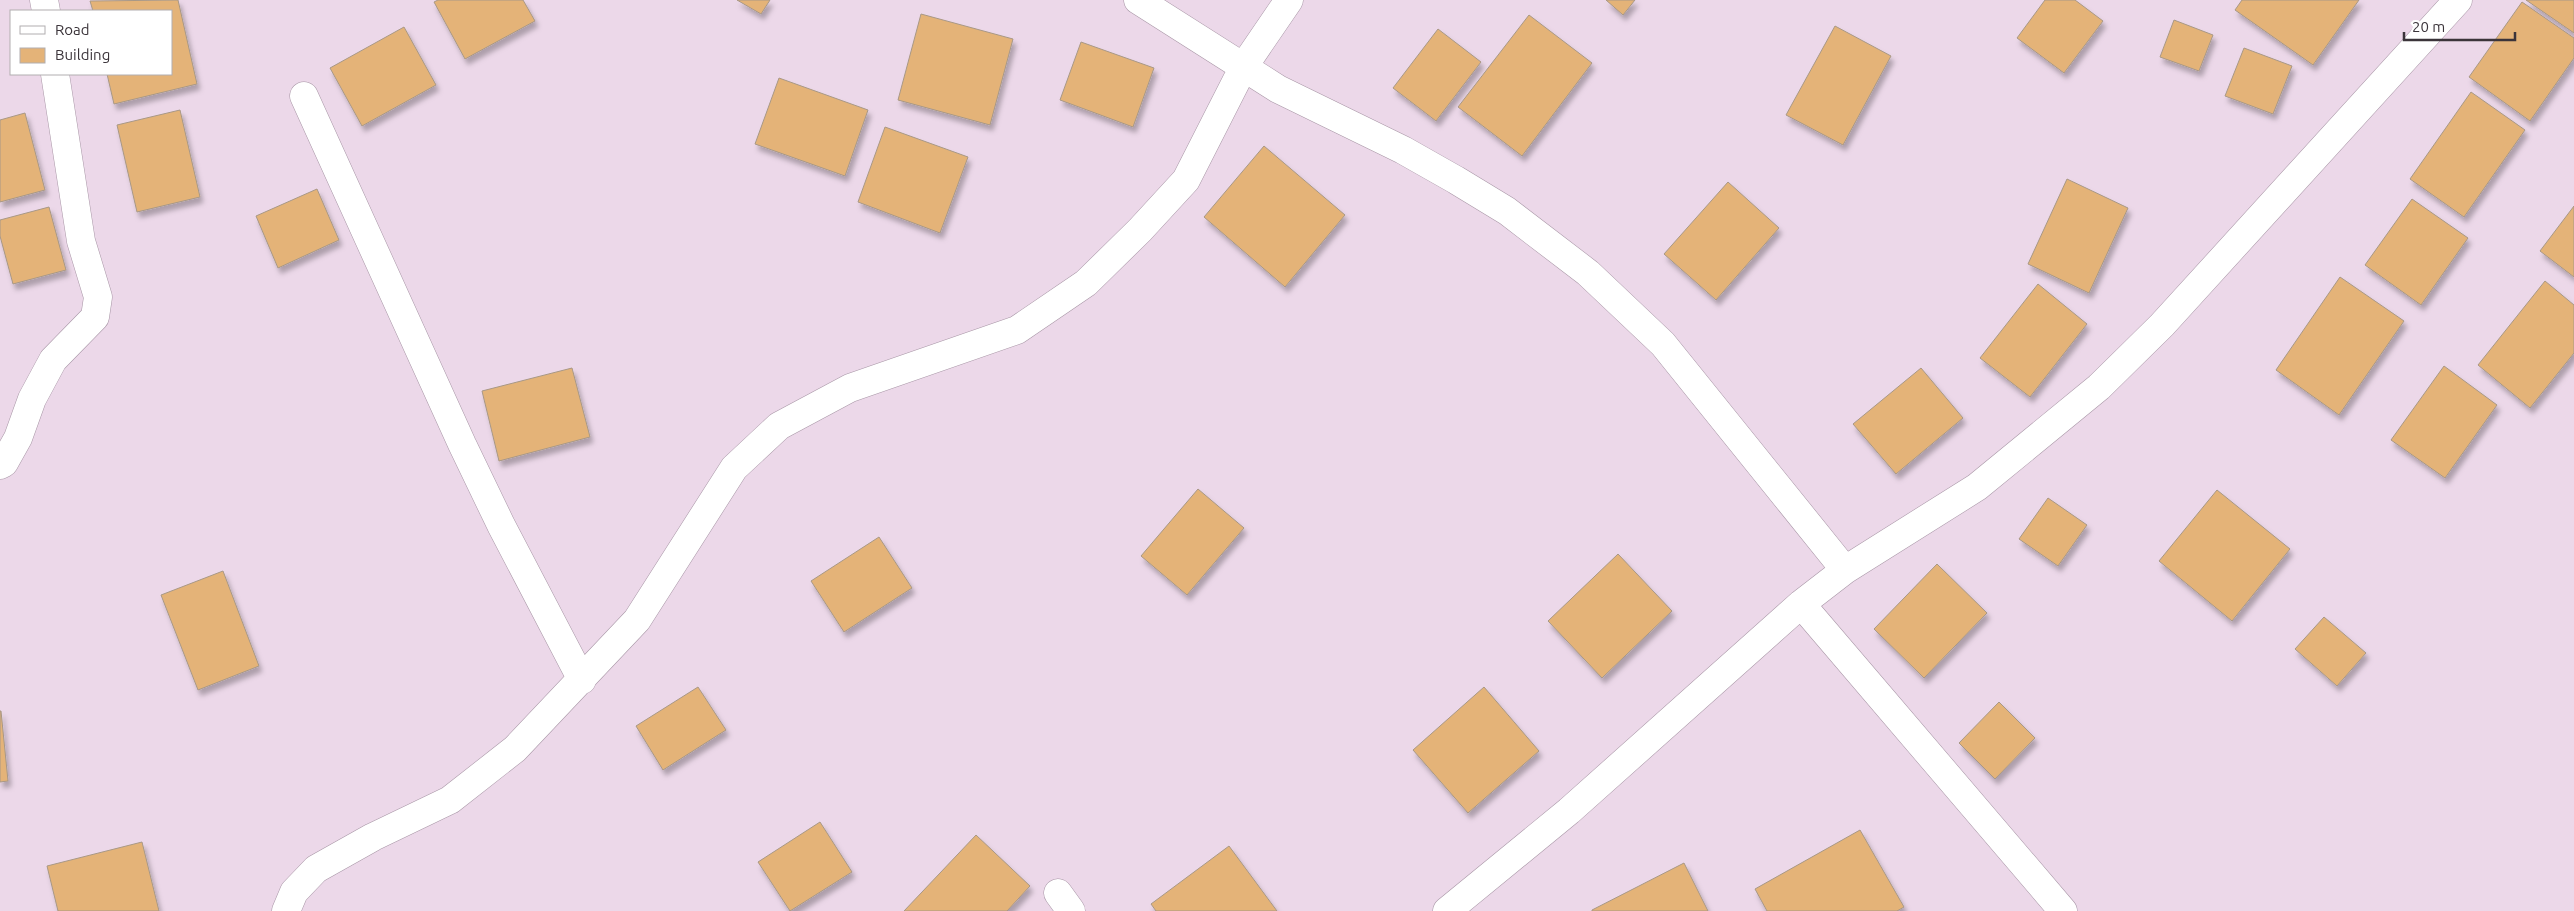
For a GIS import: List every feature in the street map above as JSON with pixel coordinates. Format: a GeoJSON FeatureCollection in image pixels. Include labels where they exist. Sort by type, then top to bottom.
{"type":"FeatureCollection","features":[{"type":"Feature","properties":{"kind":"street"},"geometry":{"type":"LineString","coordinates":[[1138,0],[1278,89],[1404,150],[1456,180],[1507,211],[1588,273],[1663,344],[1845,570]]}},
{"type":"Feature","properties":{"kind":"street"},"geometry":{"type":"LineString","coordinates":[[286,911],[294,892],[316,869],[450,800],[515,749],[637,620],[734,468],[779,426],[850,388],[1017,330],[1086,283],[1140,230],[1186,180],[1244,66],[1289,0]]}},
{"type":"Feature","properties":{"kind":"street"},"geometry":{"type":"LineString","coordinates":[[1447,911],[1569,811],[1801,604],[1845,570],[1977,486],[2098,387],[2162,325],[2458,0]]}},
{"type":"Feature","properties":{"kind":"street"},"geometry":{"type":"LineString","coordinates":[[0,465],[4,463],[18,438],[32,399],[52,360],[95,318],[98,297],[81,241],[55,75]]}},
{"type":"Feature","properties":{"kind":"street"},"geometry":{"type":"LineString","coordinates":[[304,96],[466,453],[582,680]]}},
{"type":"Feature","properties":{"kind":"street"},"geometry":{"type":"LineString","coordinates":[[1801,604],[2063,911]]}},
{"type":"Feature","properties":{"kind":"building"},"geometry":{"type":"Polygon","coordinates":[[[178,0],[197,84],[114,104],[107,75],[172,75],[172,10],[93,10],[90,1],[178,0]]]}},
{"type":"Feature","properties":{"kind":"building"},"geometry":{"type":"Polygon","coordinates":[[[438,0],[523,0],[535,21],[465,59],[434,2],[438,0]]]}},
{"type":"Feature","properties":{"kind":"building"},"geometry":{"type":"Polygon","coordinates":[[[737,0],[770,0],[761,14],[737,0]]]}},
{"type":"Feature","properties":{"kind":"building"},"geometry":{"type":"Polygon","coordinates":[[[1606,0],[1635,0],[1623,15],[1606,0]]]}},
{"type":"Feature","properties":{"kind":"building"},"geometry":{"type":"Polygon","coordinates":[[[2045,0],[2075,0],[2103,21],[2064,73],[2017,38],[2045,0]]]}},
{"type":"Feature","properties":{"kind":"building"},"geometry":{"type":"Polygon","coordinates":[[[2242,0],[2359,0],[2313,65],[2235,10],[2242,0]]]}},
{"type":"Feature","properties":{"kind":"building"},"geometry":{"type":"Polygon","coordinates":[[[2526,0],[2574,0],[2574,33],[2526,0]]]}},
{"type":"Feature","properties":{"kind":"building"},"geometry":{"type":"Polygon","coordinates":[[[2522,2],[2574,38],[2574,58],[2530,121],[2469,77],[2522,2]]]}},
{"type":"Feature","properties":{"kind":"building"},"geometry":{"type":"Polygon","coordinates":[[[921,14],[1013,39],[990,125],[898,100],[921,14]]]}},
{"type":"Feature","properties":{"kind":"building"},"geometry":{"type":"Polygon","coordinates":[[[1529,15],[1592,63],[1522,156],[1458,107],[1529,15]]]}},
{"type":"Feature","properties":{"kind":"building"},"geometry":{"type":"Polygon","coordinates":[[[2174,20],[2213,35],[2199,71],[2160,57],[2174,20]]]}},
{"type":"Feature","properties":{"kind":"building"},"geometry":{"type":"Polygon","coordinates":[[[1835,26],[1891,56],[1843,145],[1786,115],[1835,26]]]}},
{"type":"Feature","properties":{"kind":"building"},"geometry":{"type":"Polygon","coordinates":[[[404,27],[436,85],[362,126],[330,68],[404,27]]]}},
{"type":"Feature","properties":{"kind":"building"},"geometry":{"type":"Polygon","coordinates":[[[1438,29],[1481,62],[1436,121],[1393,88],[1438,29]]]}},
{"type":"Feature","properties":{"kind":"building"},"geometry":{"type":"Polygon","coordinates":[[[1081,42],[1154,68],[1133,127],[1060,100],[1081,42]]]}},
{"type":"Feature","properties":{"kind":"building"},"geometry":{"type":"Polygon","coordinates":[[[2244,48],[2292,66],[2273,114],[2225,96],[2244,48]]]}},
{"type":"Feature","properties":{"kind":"building"},"geometry":{"type":"Polygon","coordinates":[[[779,78],[868,110],[845,176],[755,144],[779,78]]]}},
{"type":"Feature","properties":{"kind":"building"},"geometry":{"type":"Polygon","coordinates":[[[2471,92],[2525,130],[2464,217],[2410,179],[2471,92]]]}},
{"type":"Feature","properties":{"kind":"building"},"geometry":{"type":"Polygon","coordinates":[[[180,110],[200,197],[137,212],[117,125],[180,110]]]}},
{"type":"Feature","properties":{"kind":"building"},"geometry":{"type":"Polygon","coordinates":[[[25,113],[45,190],[0,202],[0,120],[25,113]]]}},
{"type":"Feature","properties":{"kind":"building"},"geometry":{"type":"Polygon","coordinates":[[[885,127],[968,157],[940,233],[858,202],[885,127]]]}},
{"type":"Feature","properties":{"kind":"building"},"geometry":{"type":"Polygon","coordinates":[[[1264,146],[1345,215],[1285,287],[1204,217],[1264,146]]]}},
{"type":"Feature","properties":{"kind":"building"},"geometry":{"type":"Polygon","coordinates":[[[2067,179],[2128,208],[2089,293],[2028,264],[2067,179]]]}},
{"type":"Feature","properties":{"kind":"building"},"geometry":{"type":"Polygon","coordinates":[[[1728,182],[1779,228],[1716,300],[1664,254],[1728,182]]]}},
{"type":"Feature","properties":{"kind":"building"},"geometry":{"type":"Polygon","coordinates":[[[317,189],[339,240],[278,268],[256,216],[317,189]]]}},
{"type":"Feature","properties":{"kind":"building"},"geometry":{"type":"Polygon","coordinates":[[[2412,199],[2468,238],[2421,305],[2365,265],[2412,199]]]}},
{"type":"Feature","properties":{"kind":"building"},"geometry":{"type":"Polygon","coordinates":[[[2574,206],[2574,277],[2540,251],[2574,206]]]}},
{"type":"Feature","properties":{"kind":"building"},"geometry":{"type":"Polygon","coordinates":[[[49,207],[66,270],[13,284],[0,236],[0,220],[49,207]]]}},
{"type":"Feature","properties":{"kind":"building"},"geometry":{"type":"Polygon","coordinates":[[[2340,277],[2404,321],[2339,415],[2276,370],[2340,277]]]}},
{"type":"Feature","properties":{"kind":"building"},"geometry":{"type":"Polygon","coordinates":[[[2545,281],[2574,305],[2574,353],[2530,408],[2478,365],[2545,281]]]}},
{"type":"Feature","properties":{"kind":"building"},"geometry":{"type":"Polygon","coordinates":[[[2038,284],[2087,324],[2030,397],[1980,358],[2038,284]]]}},
{"type":"Feature","properties":{"kind":"building"},"geometry":{"type":"Polygon","coordinates":[[[2444,366],[2497,405],[2445,478],[2391,440],[2444,366]]]}},
{"type":"Feature","properties":{"kind":"building"},"geometry":{"type":"Polygon","coordinates":[[[572,368],[590,437],[499,461],[482,391],[572,368]]]}},
{"type":"Feature","properties":{"kind":"building"},"geometry":{"type":"Polygon","coordinates":[[[1921,368],[1963,418],[1896,474],[1853,424],[1921,368]]]}},
{"type":"Feature","properties":{"kind":"building"},"geometry":{"type":"Polygon","coordinates":[[[1198,489],[1244,528],[1187,595],[1141,556],[1198,489]]]}},
{"type":"Feature","properties":{"kind":"building"},"geometry":{"type":"Polygon","coordinates":[[[2217,490],[2290,549],[2232,621],[2159,561],[2217,490]]]}},
{"type":"Feature","properties":{"kind":"building"},"geometry":{"type":"Polygon","coordinates":[[[2048,498],[2087,525],[2058,566],[2019,539],[2048,498]]]}},
{"type":"Feature","properties":{"kind":"building"},"geometry":{"type":"Polygon","coordinates":[[[879,537],[912,588],[844,632],[811,581],[879,537]]]}},
{"type":"Feature","properties":{"kind":"building"},"geometry":{"type":"Polygon","coordinates":[[[1618,554],[1672,611],[1602,678],[1548,621],[1618,554]]]}},
{"type":"Feature","properties":{"kind":"building"},"geometry":{"type":"Polygon","coordinates":[[[1937,564],[1987,613],[1924,678],[1874,629],[1937,564]]]}},
{"type":"Feature","properties":{"kind":"building"},"geometry":{"type":"Polygon","coordinates":[[[223,571],[259,666],[198,690],[161,595],[223,571]]]}},
{"type":"Feature","properties":{"kind":"building"},"geometry":{"type":"Polygon","coordinates":[[[2324,617],[2366,653],[2337,686],[2295,649],[2324,617]]]}},
{"type":"Feature","properties":{"kind":"building"},"geometry":{"type":"Polygon","coordinates":[[[698,687],[726,730],[663,770],[636,726],[698,687]]]}},
{"type":"Feature","properties":{"kind":"building"},"geometry":{"type":"Polygon","coordinates":[[[1484,687],[1539,751],[1468,813],[1413,750],[1484,687]]]}},
{"type":"Feature","properties":{"kind":"building"},"geometry":{"type":"Polygon","coordinates":[[[1999,702],[2035,738],[1995,779],[1959,743],[1999,702]]]}},
{"type":"Feature","properties":{"kind":"building"},"geometry":{"type":"Polygon","coordinates":[[[0,711],[8,781],[0,782],[0,711]]]}},
{"type":"Feature","properties":{"kind":"building"},"geometry":{"type":"Polygon","coordinates":[[[820,822],[852,872],[790,911],[758,862],[820,822]]]}},
{"type":"Feature","properties":{"kind":"building"},"geometry":{"type":"Polygon","coordinates":[[[1860,830],[1904,907],[1897,911],[1767,911],[1755,889],[1860,830]]]}},
{"type":"Feature","properties":{"kind":"building"},"geometry":{"type":"Polygon","coordinates":[[[976,835],[1030,886],[1007,911],[904,911],[976,835]]]}},
{"type":"Feature","properties":{"kind":"building"},"geometry":{"type":"Polygon","coordinates":[[[142,842],[159,911],[58,911],[47,866],[142,842]]]}},
{"type":"Feature","properties":{"kind":"building"},"geometry":{"type":"Polygon","coordinates":[[[1229,846],[1277,911],[1156,911],[1151,904],[1229,846]]]}},
{"type":"Feature","properties":{"kind":"building"},"geometry":{"type":"Polygon","coordinates":[[[1684,863],[1708,911],[1592,911],[1592,910],[1684,863]]]}}]}
